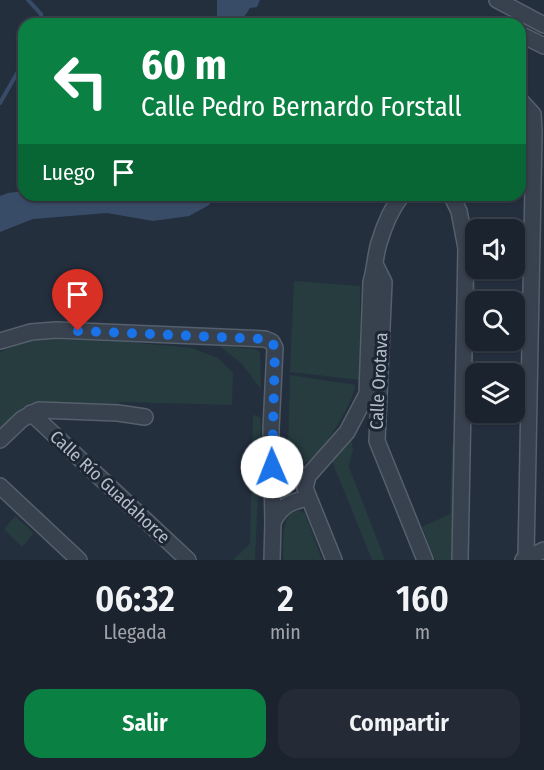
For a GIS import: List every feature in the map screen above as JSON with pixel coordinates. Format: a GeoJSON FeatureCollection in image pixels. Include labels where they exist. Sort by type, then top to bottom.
{"type":"FeatureCollection","features":[{"type":"Feature","properties":{"kind":"street"},"geometry":{"type":"LineString","coordinates":[[497,0],[544,25]]}},
{"type":"Feature","properties":{"kind":"street"},"geometry":{"type":"LineString","coordinates":[[526,37],[544,46]]}},
{"type":"Feature","properties":{"kind":"street"},"geometry":{"type":"LineString","coordinates":[[527,112],[533,131],[539,204],[525,559],[544,550]]}},
{"type":"Feature","properties":{"kind":"street"},"geometry":{"type":"LineString","coordinates":[[273,522],[280,509],[307,487],[347,432],[367,394],[371,282],[376,266],[378,244],[397,201]]}},
{"type":"Feature","properties":{"kind":"street"},"geometry":{"type":"LineString","coordinates":[[453,201],[461,220],[466,248],[460,560]]}},
{"type":"Feature","properties":{"kind":"street","name":"Calle Orotava"},"geometry":{"type":"LineString","coordinates":[[376,266],[384,282],[376,441],[425,560]]}},
{"type":"Feature","properties":{"kind":"street"},"geometry":{"type":"LineString","coordinates":[[0,341],[31,332],[56,330],[265,339],[272,342],[275,348],[272,404],[272,560]]}},
{"type":"Feature","properties":{"kind":"street"},"geometry":{"type":"LineString","coordinates":[[0,440],[32,413],[39,410],[118,413],[145,417]]}},
{"type":"Feature","properties":{"kind":"street","name":"Calle Río Guadahorce"},"geometry":{"type":"LineString","coordinates":[[32,413],[188,560]]}},
{"type":"Feature","properties":{"kind":"street"},"geometry":{"type":"LineString","coordinates":[[354,418],[369,425],[376,441]]}},
{"type":"Feature","properties":{"kind":"street"},"geometry":{"type":"LineString","coordinates":[[272,446],[280,469],[307,487],[334,560]]}},
{"type":"Feature","properties":{"kind":"street"},"geometry":{"type":"LineString","coordinates":[[272,488],[279,480],[288,476]]}},
{"type":"Feature","properties":{"kind":"street"},"geometry":{"type":"LineString","coordinates":[[0,486],[79,560]]}},
{"type":"Feature","properties":{"kind":"street"},"geometry":{"type":"LineString","coordinates":[[272,488],[288,503]]}},
{"type":"Feature","properties":{"kind":"green space"},"geometry":{"type":"Polygon","coordinates":[[[294,281],[360,286],[360,380],[290,372],[294,281]]]}},
{"type":"Feature","properties":{"kind":"green space"},"geometry":{"type":"Polygon","coordinates":[[[48,339],[126,342],[192,348],[218,358],[233,373],[232,405],[119,402],[118,408],[47,405],[0,435],[0,352],[28,341],[48,339]]]}},
{"type":"Feature","properties":{"kind":"green space"},"geometry":{"type":"Polygon","coordinates":[[[219,346],[256,349],[260,352],[261,389],[241,363],[219,346]]]}},
{"type":"Feature","properties":{"kind":"green space"},"geometry":{"type":"Polygon","coordinates":[[[290,375],[355,385],[348,405],[334,431],[316,454],[300,466],[289,460],[288,453],[290,375]]]}},
{"type":"Feature","properties":{"kind":"green space"},"geometry":{"type":"Polygon","coordinates":[[[253,415],[260,417],[261,426],[255,560],[233,560],[250,544],[253,415]]]}},
{"type":"Feature","properties":{"kind":"green space"},"geometry":{"type":"Polygon","coordinates":[[[351,438],[353,449],[349,467],[385,560],[372,560],[332,461],[351,438]]]}},
{"type":"Feature","properties":{"kind":"green space"},"geometry":{"type":"Polygon","coordinates":[[[452,445],[459,445],[456,560],[435,560],[422,527],[450,514],[452,445]]]}},
{"type":"Feature","properties":{"kind":"green space"},"geometry":{"type":"Polygon","coordinates":[[[294,511],[301,511],[305,514],[322,560],[283,560],[285,527],[294,511]]]}},
{"type":"Feature","properties":{"kind":"green space"},"geometry":{"type":"Polygon","coordinates":[[[15,516],[34,533],[22,547],[4,529],[15,516]]]}},
{"type":"Feature","properties":{"kind":"water"},"geometry":{"type":"Polygon","coordinates":[[[217,0],[260,0],[257,7],[250,8],[244,18],[217,18],[217,0]]]}},
{"type":"Feature","properties":{"kind":"water"},"geometry":{"type":"Polygon","coordinates":[[[18,192],[18,201],[212,201],[209,205],[189,216],[153,221],[107,213],[33,219],[0,232],[0,196],[18,192]]]}},
{"type":"Feature","properties":{"kind":"waterway"},"geometry":{"type":"LineString","coordinates":[[28,0],[41,14],[41,18]]}},
{"type":"Feature","properties":{"kind":"waterway"},"geometry":{"type":"LineString","coordinates":[[0,103],[18,72]]}},
{"type":"Feature","properties":{"kind":"route"},"geometry":{"type":"LineString","coordinates":[[78,331],[265,339],[272,342],[275,348],[271,429],[272,467]]}}]}
